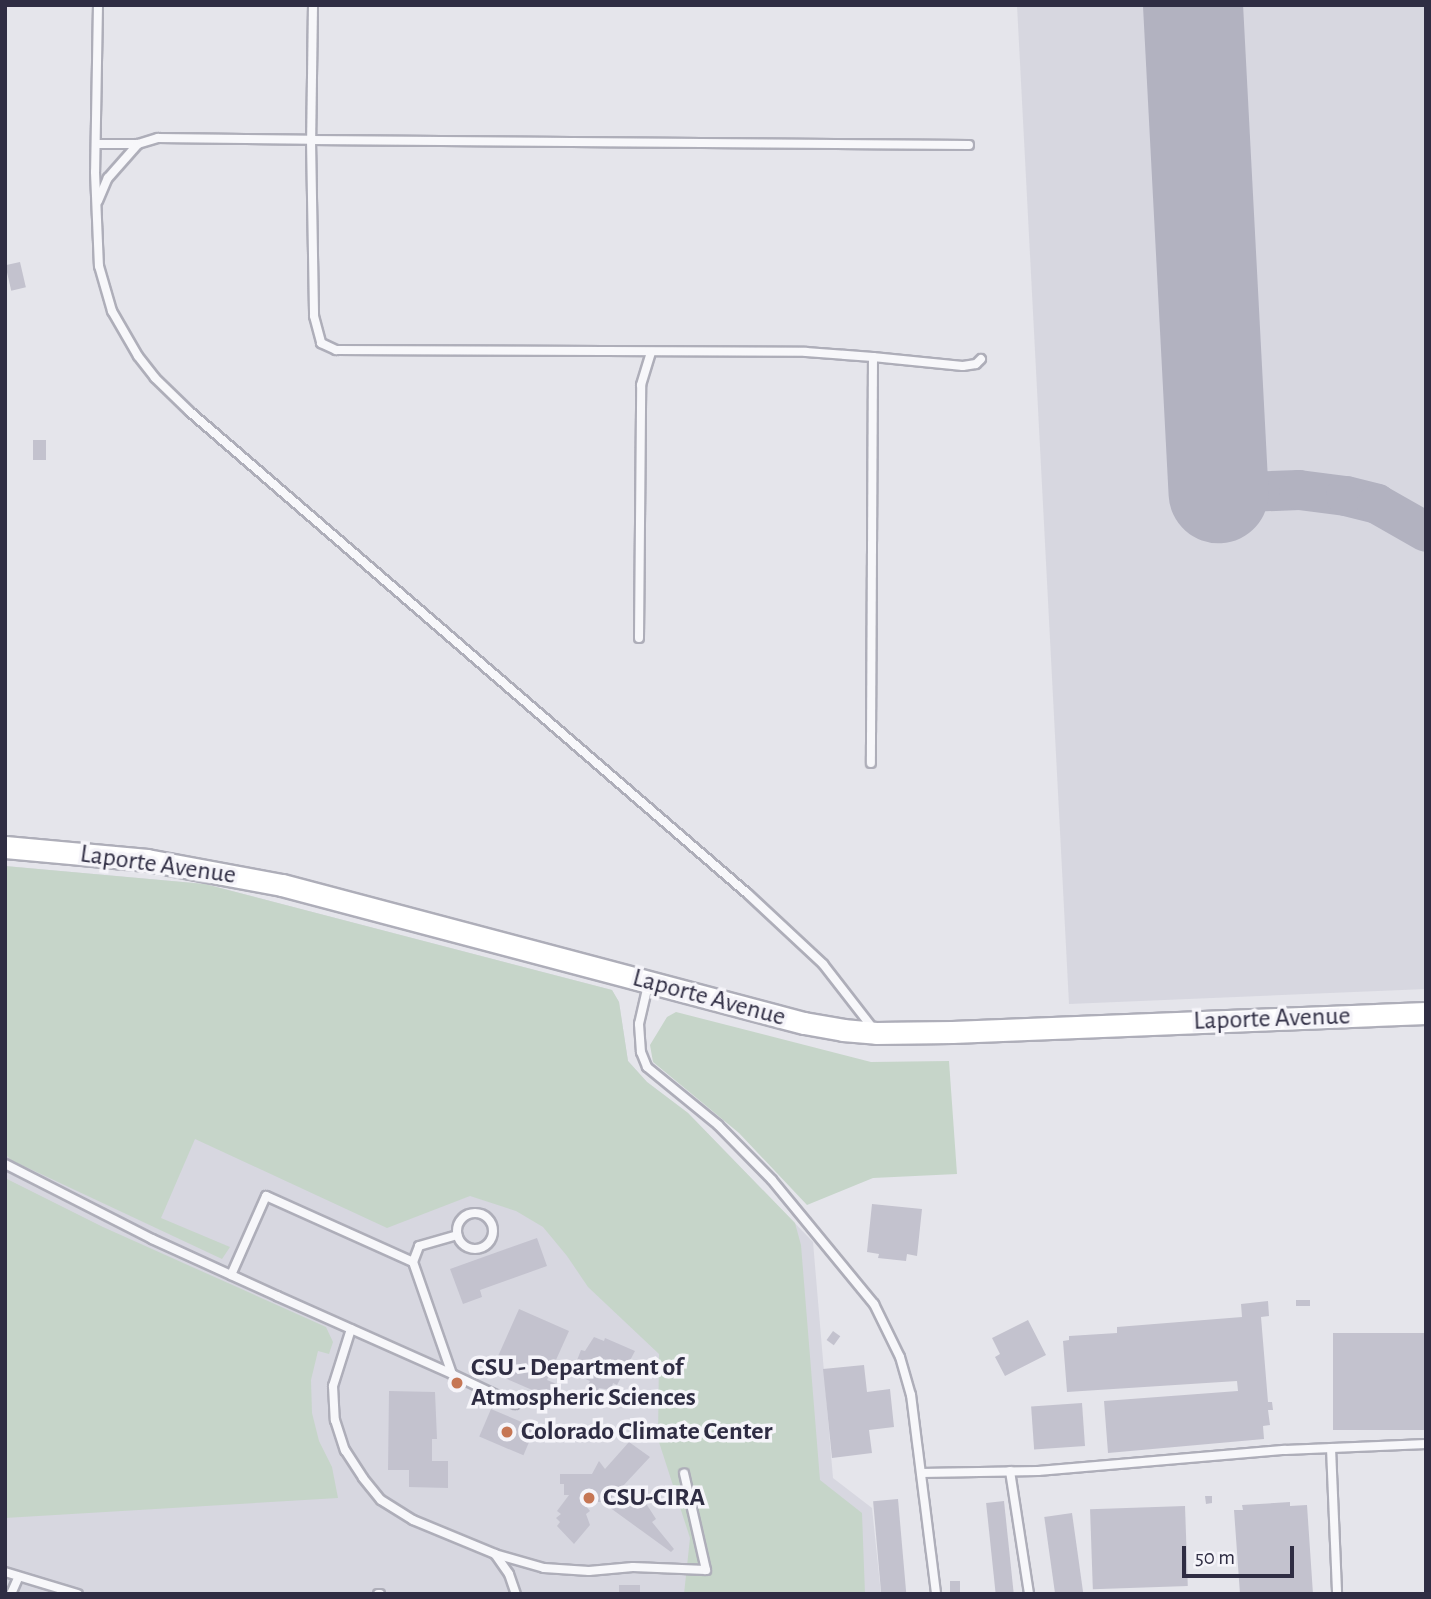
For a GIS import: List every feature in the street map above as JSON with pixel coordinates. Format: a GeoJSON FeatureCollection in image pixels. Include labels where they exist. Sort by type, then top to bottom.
{"type":"FeatureCollection","features":[{"type":"Feature","properties":{"kind":"street","name":"Laporte Avenue"},"geometry":{"type":"LineString","coordinates":[[5,847],[147,860],[282,885],[804,1023],[876,1033],[1426,1013]]}},
{"type":"Feature","properties":{"kind":"lane"},"geometry":{"type":"LineString","coordinates":[[98,5],[95,207],[99,266],[111,311],[125,337],[155,379],[748,894],[823,964],[876,1033]]}},
{"type":"Feature","properties":{"kind":"lane"},"geometry":{"type":"LineString","coordinates":[[313,5],[311,141],[314,316],[317,335],[327,348],[352,352],[806,352],[963,366],[976,364],[981,359]]}},
{"type":"Feature","properties":{"kind":"lane"},"geometry":{"type":"LineString","coordinates":[[96,144],[138,144],[159,138],[969,145]]}},
{"type":"Feature","properties":{"kind":"lane"},"geometry":{"type":"LineString","coordinates":[[95,207],[108,178],[138,144]]}},
{"type":"Feature","properties":{"kind":"lane"},"geometry":{"type":"LineString","coordinates":[[639,638],[641,385],[651,353]]}},
{"type":"Feature","properties":{"kind":"lane"},"geometry":{"type":"LineString","coordinates":[[870,763],[873,357]]}},
{"type":"Feature","properties":{"kind":"lane"},"geometry":{"type":"LineString","coordinates":[[649,982],[639,1024],[641,1052],[647,1067],[718,1125],[772,1180],[874,1304],[900,1357],[907,1382],[921,1473],[936,1594]]}},
{"type":"Feature","properties":{"kind":"lane"},"geometry":{"type":"LineString","coordinates":[[5,1164],[61,1195],[515,1404]]}},
{"type":"Feature","properties":{"kind":"lane"},"geometry":{"type":"LineString","coordinates":[[231,1275],[266,1196],[413,1262]]}},
{"type":"Feature","properties":{"kind":"lane"},"geometry":{"type":"LineString","coordinates":[[467,1215],[484,1216],[492,1225],[492,1237],[479,1249],[463,1245],[457,1235],[459,1223],[467,1215]]}},
{"type":"Feature","properties":{"kind":"lane"},"geometry":{"type":"LineString","coordinates":[[452,1374],[413,1262],[419,1246],[457,1235]]}},
{"type":"Feature","properties":{"kind":"lane"},"geometry":{"type":"LineString","coordinates":[[351,1329],[333,1386],[335,1420],[345,1450],[363,1478],[381,1500],[413,1521],[495,1554],[544,1569],[589,1571],[633,1567],[706,1570],[684,1473]]}},
{"type":"Feature","properties":{"kind":"lane"},"geometry":{"type":"LineString","coordinates":[[921,1473],[1010,1471],[1331,1448],[1426,1444]]}},
{"type":"Feature","properties":{"kind":"lane"},"geometry":{"type":"LineString","coordinates":[[1331,1448],[1337,1594]]}},
{"type":"Feature","properties":{"kind":"lane"},"geometry":{"type":"LineString","coordinates":[[1010,1471],[1029,1594]]}},
{"type":"Feature","properties":{"kind":"lane"},"geometry":{"type":"LineString","coordinates":[[495,1554],[509,1574],[516,1594]]}},
{"type":"Feature","properties":{"kind":"lane"},"geometry":{"type":"LineString","coordinates":[[5,1572],[78,1594]]}},
{"type":"Feature","properties":{"kind":"lane"},"geometry":{"type":"LineString","coordinates":[[11,1594],[18,1578]]}},
{"type":"Feature","properties":{"kind":"shaded area"},"geometry":{"type":"Polygon","coordinates":[[[1017,5],[1426,5],[1426,989],[1069,1004],[1017,5]]]}},
{"type":"Feature","properties":{"kind":"shaded area"},"geometry":{"type":"Polygon","coordinates":[[[5,866],[205,884],[612,990],[619,1002],[628,1061],[647,1082],[688,1113],[813,1242],[833,1478],[872,1508],[881,1594],[5,1594],[5,866]]]}},
{"type":"Feature","properties":{"kind":"green space"},"geometry":{"type":"Polygon","coordinates":[[[5,866],[205,884],[612,990],[619,1002],[628,1061],[647,1082],[688,1113],[795,1223],[801,1245],[820,1480],[862,1513],[865,1594],[684,1594],[690,1538],[658,1439],[659,1354],[588,1287],[543,1227],[516,1211],[470,1196],[387,1228],[195,1139],[161,1218],[230,1247],[222,1259],[11,1160],[5,1154],[5,866]]]}},
{"type":"Feature","properties":{"kind":"green space"},"geometry":{"type":"Polygon","coordinates":[[[676,1012],[871,1062],[949,1061],[957,1174],[873,1178],[807,1205],[739,1133],[653,1062],[650,1045],[667,1017],[676,1012]]]}},
{"type":"Feature","properties":{"kind":"green space"},"geometry":{"type":"Polygon","coordinates":[[[5,1178],[103,1227],[326,1327],[333,1342],[329,1354],[318,1351],[311,1380],[312,1413],[319,1441],[332,1467],[338,1498],[5,1518],[5,1178]]]}},
{"type":"Feature","properties":{"kind":"building"},"geometry":{"type":"Polygon","coordinates":[[[20,262],[26,287],[11,291],[5,265],[20,262]]]}},
{"type":"Feature","properties":{"kind":"building"},"geometry":{"type":"Polygon","coordinates":[[[33,440],[46,440],[46,460],[33,460],[33,440]]]}},
{"type":"Feature","properties":{"kind":"building"},"geometry":{"type":"Polygon","coordinates":[[[872,1204],[922,1209],[917,1256],[907,1254],[906,1261],[878,1258],[879,1254],[867,1252],[872,1204]]]}},
{"type":"Feature","properties":{"kind":"building"},"geometry":{"type":"Polygon","coordinates":[[[537,1238],[547,1266],[480,1290],[482,1297],[463,1304],[450,1269],[537,1238]]]}},
{"type":"Feature","properties":{"kind":"building"},"geometry":{"type":"Polygon","coordinates":[[[1296,1300],[1310,1300],[1310,1306],[1296,1306],[1296,1300]]]}},
{"type":"Feature","properties":{"kind":"building"},"geometry":{"type":"Polygon","coordinates":[[[1268,1301],[1269,1316],[1261,1317],[1268,1402],[1272,1402],[1273,1410],[1268,1410],[1270,1425],[1263,1426],[1264,1439],[1108,1453],[1104,1401],[1238,1391],[1237,1381],[1067,1392],[1063,1341],[1069,1340],[1069,1336],[1117,1333],[1117,1327],[1242,1317],[1241,1304],[1268,1301]]]}},
{"type":"Feature","properties":{"kind":"building"},"geometry":{"type":"Polygon","coordinates":[[[519,1309],[569,1331],[547,1380],[559,1385],[553,1399],[491,1372],[519,1309]]]}},
{"type":"Feature","properties":{"kind":"building"},"geometry":{"type":"Polygon","coordinates":[[[1028,1320],[1046,1355],[1005,1376],[995,1357],[1000,1354],[992,1338],[1028,1320]]]}},
{"type":"Feature","properties":{"kind":"building"},"geometry":{"type":"Polygon","coordinates":[[[833,1331],[840,1336],[834,1345],[827,1340],[833,1331]]]}},
{"type":"Feature","properties":{"kind":"building"},"geometry":{"type":"Polygon","coordinates":[[[1333,1333],[1426,1333],[1426,1430],[1333,1430],[1333,1333]]]}},
{"type":"Feature","properties":{"kind":"building"},"geometry":{"type":"Polygon","coordinates":[[[594,1337],[604,1341],[605,1338],[635,1351],[617,1385],[613,1383],[611,1390],[599,1388],[597,1392],[587,1387],[590,1381],[572,1373],[581,1350],[585,1351],[594,1337]]]}},
{"type":"Feature","properties":{"kind":"building"},"geometry":{"type":"Polygon","coordinates":[[[864,1365],[867,1392],[890,1389],[894,1427],[869,1430],[872,1453],[832,1458],[823,1369],[864,1365]]]}},
{"type":"Feature","properties":{"kind":"building"},"geometry":{"type":"Polygon","coordinates":[[[389,1391],[435,1392],[437,1439],[432,1439],[432,1461],[448,1461],[448,1488],[409,1487],[409,1470],[388,1470],[389,1391]]]}},
{"type":"Feature","properties":{"kind":"building"},"geometry":{"type":"Polygon","coordinates":[[[1082,1403],[1085,1446],[1034,1449],[1031,1407],[1082,1403]]]}},
{"type":"Feature","properties":{"kind":"building","name":"Colorado Climate Center"},"geometry":{"type":"Polygon","coordinates":[[[491,1409],[535,1428],[523,1455],[479,1437],[491,1409]]]}},
{"type":"Feature","properties":{"kind":"building","name":"CSU-CIRA"},"geometry":{"type":"Polygon","coordinates":[[[629,1442],[650,1457],[622,1487],[647,1505],[656,1519],[652,1522],[674,1549],[671,1552],[609,1507],[616,1499],[613,1496],[608,1502],[592,1502],[590,1499],[585,1505],[590,1511],[586,1514],[590,1525],[574,1544],[557,1526],[560,1522],[556,1518],[561,1514],[557,1511],[569,1495],[564,1495],[560,1474],[592,1474],[599,1461],[605,1469],[629,1442]]]}},
{"type":"Feature","properties":{"kind":"building"},"geometry":{"type":"Polygon","coordinates":[[[1205,1496],[1212,1496],[1212,1503],[1206,1504],[1205,1496]]]}},
{"type":"Feature","properties":{"kind":"building"},"geometry":{"type":"Polygon","coordinates":[[[898,1499],[906,1594],[881,1594],[873,1501],[898,1499]]]}},
{"type":"Feature","properties":{"kind":"building"},"geometry":{"type":"Polygon","coordinates":[[[1004,1501],[1014,1594],[996,1594],[986,1503],[1004,1501]]]}},
{"type":"Feature","properties":{"kind":"building"},"geometry":{"type":"Polygon","coordinates":[[[1290,1502],[1290,1506],[1307,1505],[1313,1594],[1240,1594],[1234,1510],[1243,1510],[1242,1505],[1290,1502]]]}},
{"type":"Feature","properties":{"kind":"building"},"geometry":{"type":"Polygon","coordinates":[[[1185,1506],[1188,1586],[1093,1589],[1090,1509],[1185,1506]]]}},
{"type":"Feature","properties":{"kind":"building"},"geometry":{"type":"Polygon","coordinates":[[[1072,1513],[1083,1594],[1055,1594],[1044,1517],[1072,1513]]]}},
{"type":"Feature","properties":{"kind":"building"},"geometry":{"type":"Polygon","coordinates":[[[950,1581],[960,1581],[960,1594],[950,1594],[950,1581]]]}},
{"type":"Feature","properties":{"kind":"building"},"geometry":{"type":"Polygon","coordinates":[[[619,1585],[640,1585],[640,1594],[619,1594],[619,1585]]]}},
{"type":"Feature","properties":{"kind":"taxiway"},"geometry":{"type":"LineString","coordinates":[[1219,493],[1299,490],[1346,496],[1377,504],[1426,532]]}},
{"type":"Feature","properties":{"kind":"runway"},"geometry":{"type":"LineString","coordinates":[[1193,5],[1219,493]]}},
{"type":"Feature","properties":{"kind":"place","name":"CSU - Department of Atmospheric Sciences"},"geometry":{"type":"Point","coordinates":[457,1383]}},
{"type":"Feature","properties":{"kind":"place","name":"Colorado Climate Center"},"geometry":{"type":"Point","coordinates":[507,1432]}},
{"type":"Feature","properties":{"kind":"place","name":"CSU-CIRA"},"geometry":{"type":"Point","coordinates":[589,1498]}}]}
